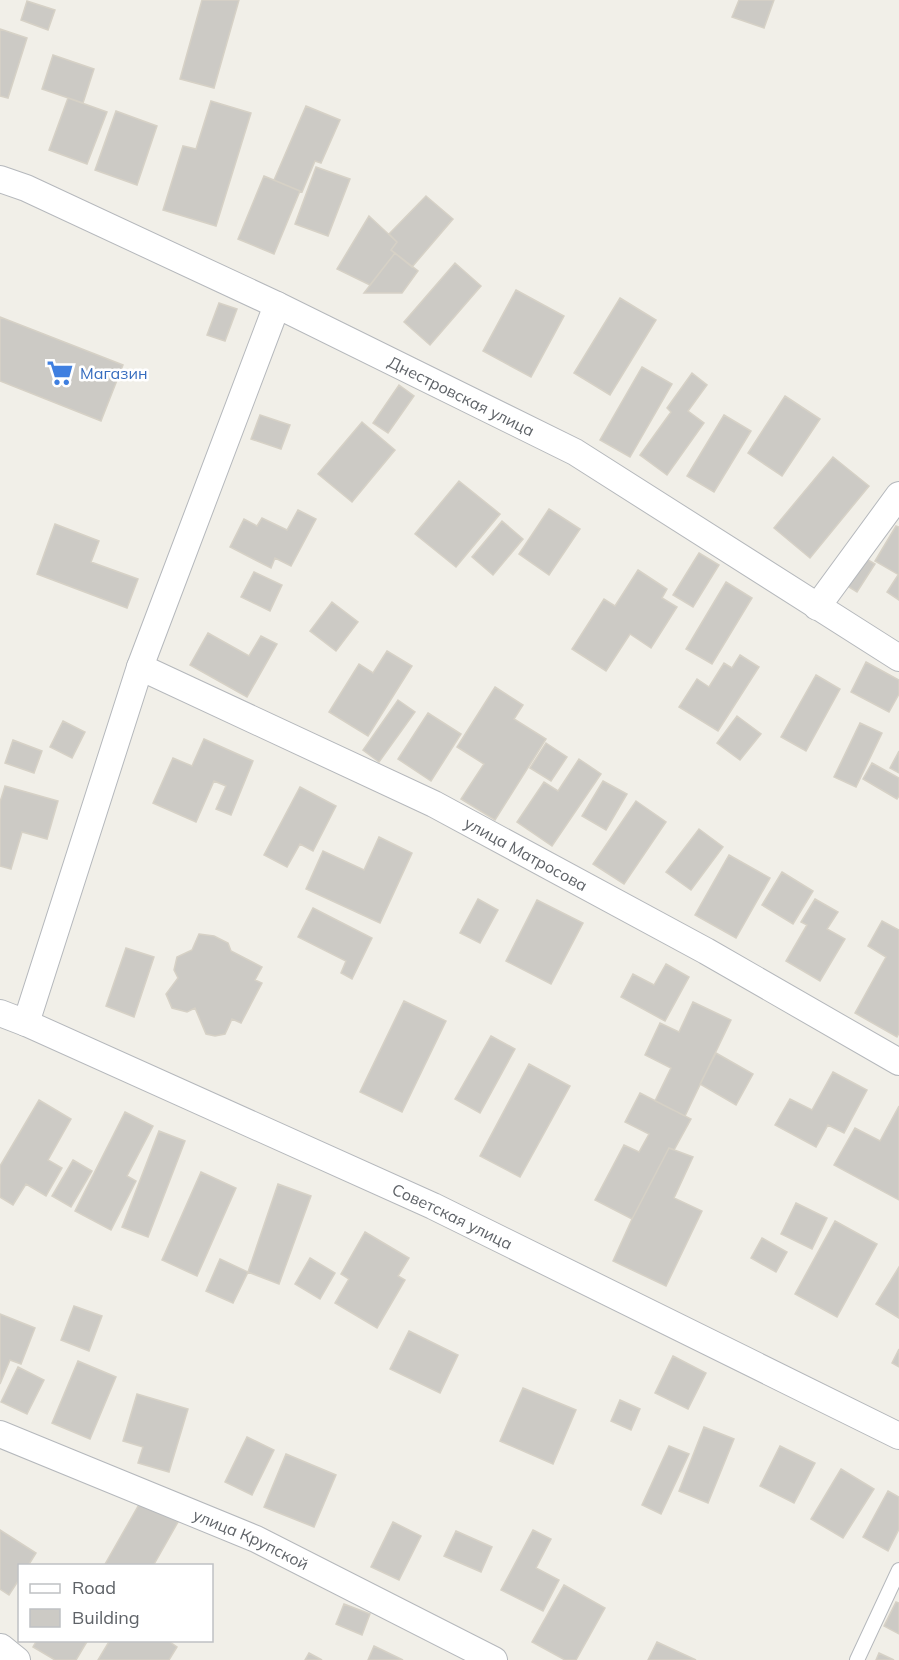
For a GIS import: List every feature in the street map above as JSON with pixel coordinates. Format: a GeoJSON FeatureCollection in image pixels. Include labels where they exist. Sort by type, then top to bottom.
{"type":"FeatureCollection","features":[{"type":"Feature","properties":{"kind":"street","name":"Днестровская улица"},"geometry":{"type":"LineString","coordinates":[[0,179],[26,188],[278,305],[575,452],[899,658]]}},
{"type":"Feature","properties":{"kind":"street"},"geometry":{"type":"LineString","coordinates":[[26,1023],[140,667],[278,305]]}},
{"type":"Feature","properties":{"kind":"street"},"geometry":{"type":"LineString","coordinates":[[817,607],[899,495]]}},
{"type":"Feature","properties":{"kind":"street","name":"улица Матросова"},"geometry":{"type":"LineString","coordinates":[[140,667],[434,804],[706,951],[899,1062]]}},
{"type":"Feature","properties":{"kind":"street","name":"Советская улица"},"geometry":{"type":"LineString","coordinates":[[0,1013],[433,1206],[899,1436]]}},
{"type":"Feature","properties":{"kind":"street","name":"улица Крупской"},"geometry":{"type":"LineString","coordinates":[[0,1434],[256,1539],[494,1660]]}},
{"type":"Feature","properties":{"kind":"lane"},"geometry":{"type":"LineString","coordinates":[[857,1660],[899,1570]]}},
{"type":"Feature","properties":{"kind":"building"},"geometry":{"type":"Polygon","coordinates":[[[202,0],[239,0],[214,88],[180,79],[202,0]]]}},
{"type":"Feature","properties":{"kind":"building"},"geometry":{"type":"Polygon","coordinates":[[[739,0],[774,0],[764,28],[732,17],[739,0]]]}},
{"type":"Feature","properties":{"kind":"building"},"geometry":{"type":"Polygon","coordinates":[[[27,1],[55,10],[48,30],[21,20],[27,1]]]}},
{"type":"Feature","properties":{"kind":"building"},"geometry":{"type":"Polygon","coordinates":[[[0,29],[27,38],[8,98],[0,96],[0,29]]]}},
{"type":"Feature","properties":{"kind":"building"},"geometry":{"type":"Polygon","coordinates":[[[53,55],[94,69],[83,103],[42,89],[53,55]]]}},
{"type":"Feature","properties":{"kind":"building"},"geometry":{"type":"Polygon","coordinates":[[[68,98],[107,112],[87,164],[49,150],[68,98]]]}},
{"type":"Feature","properties":{"kind":"building"},"geometry":{"type":"Polygon","coordinates":[[[211,101],[251,113],[216,226],[163,210],[183,146],[196,149],[211,101]]]}},
{"type":"Feature","properties":{"kind":"building"},"geometry":{"type":"Polygon","coordinates":[[[306,106],[340,120],[321,163],[315,161],[302,192],[274,180],[306,106]]]}},
{"type":"Feature","properties":{"kind":"building"},"geometry":{"type":"Polygon","coordinates":[[[116,111],[157,126],[137,185],[95,170],[116,111]]]}},
{"type":"Feature","properties":{"kind":"building"},"geometry":{"type":"Polygon","coordinates":[[[316,167],[350,179],[328,236],[295,224],[316,167]]]}},
{"type":"Feature","properties":{"kind":"building"},"geometry":{"type":"Polygon","coordinates":[[[264,176],[300,191],[274,254],[238,239],[264,176]]]}},
{"type":"Feature","properties":{"kind":"building"},"geometry":{"type":"Polygon","coordinates":[[[426,196],[453,219],[412,267],[391,250],[397,242],[389,234],[426,196]]]}},
{"type":"Feature","properties":{"kind":"building"},"geometry":{"type":"Polygon","coordinates":[[[369,216],[397,242],[391,250],[395,253],[370,285],[337,269],[369,216]]]}},
{"type":"Feature","properties":{"kind":"building"},"geometry":{"type":"Polygon","coordinates":[[[395,253],[418,271],[402,293],[364,293],[395,253]]]}},
{"type":"Feature","properties":{"kind":"building"},"geometry":{"type":"Polygon","coordinates":[[[455,263],[481,286],[430,345],[404,322],[455,263]]]}},
{"type":"Feature","properties":{"kind":"building"},"geometry":{"type":"Polygon","coordinates":[[[516,290],[564,316],[531,377],[483,351],[516,290]]]}},
{"type":"Feature","properties":{"kind":"building"},"geometry":{"type":"Polygon","coordinates":[[[620,298],[656,320],[610,395],[574,373],[620,298]]]}},
{"type":"Feature","properties":{"kind":"building"},"geometry":{"type":"Polygon","coordinates":[[[219,303],[237,309],[225,341],[207,335],[219,303]]]}},
{"type":"Feature","properties":{"kind":"building","name":"Магазин"},"geometry":{"type":"Polygon","coordinates":[[[0,317],[123,365],[101,421],[0,381],[0,317]]]}},
{"type":"Feature","properties":{"kind":"building"},"geometry":{"type":"Polygon","coordinates":[[[642,367],[672,384],[630,457],[600,440],[642,367]]]}},
{"type":"Feature","properties":{"kind":"building"},"geometry":{"type":"Polygon","coordinates":[[[692,373],[707,385],[688,411],[704,423],[667,475],[640,455],[671,412],[667,408],[692,373]]]}},
{"type":"Feature","properties":{"kind":"building"},"geometry":{"type":"Polygon","coordinates":[[[399,385],[414,396],[388,433],[373,423],[399,385]]]}},
{"type":"Feature","properties":{"kind":"building"},"geometry":{"type":"Polygon","coordinates":[[[785,396],[820,419],[782,476],[748,453],[785,396]]]}},
{"type":"Feature","properties":{"kind":"building"},"geometry":{"type":"Polygon","coordinates":[[[260,415],[290,425],[281,449],[251,439],[260,415]]]}},
{"type":"Feature","properties":{"kind":"building"},"geometry":{"type":"Polygon","coordinates":[[[724,415],[751,431],[714,492],[687,476],[724,415]]]}},
{"type":"Feature","properties":{"kind":"building"},"geometry":{"type":"Polygon","coordinates":[[[362,422],[395,450],[352,502],[318,474],[362,422]]]}},
{"type":"Feature","properties":{"kind":"building"},"geometry":{"type":"Polygon","coordinates":[[[833,457],[869,486],[810,558],[774,528],[833,457]]]}},
{"type":"Feature","properties":{"kind":"building"},"geometry":{"type":"Polygon","coordinates":[[[459,481],[500,514],[456,567],[415,534],[459,481]]]}},
{"type":"Feature","properties":{"kind":"building"},"geometry":{"type":"Polygon","coordinates":[[[549,509],[580,529],[549,575],[519,554],[549,509]]]}},
{"type":"Feature","properties":{"kind":"building"},"geometry":{"type":"Polygon","coordinates":[[[298,510],[316,519],[291,566],[275,558],[271,568],[230,547],[244,519],[257,526],[262,518],[287,530],[298,510]]]}},
{"type":"Feature","properties":{"kind":"building"},"geometry":{"type":"Polygon","coordinates":[[[502,521],[523,539],[493,575],[472,557],[502,521]]]}},
{"type":"Feature","properties":{"kind":"building"},"geometry":{"type":"Polygon","coordinates":[[[55,524],[99,541],[91,562],[138,579],[127,608],[37,574],[55,524]]]}},
{"type":"Feature","properties":{"kind":"building"},"geometry":{"type":"Polygon","coordinates":[[[896,526],[899,527],[899,575],[875,561],[896,526]]]}},
{"type":"Feature","properties":{"kind":"building"},"geometry":{"type":"Polygon","coordinates":[[[699,553],[719,565],[693,607],[673,595],[699,553]]]}},
{"type":"Feature","properties":{"kind":"building"},"geometry":{"type":"Polygon","coordinates":[[[858,554],[875,564],[857,592],[841,582],[858,554]]]}},
{"type":"Feature","properties":{"kind":"building"},"geometry":{"type":"Polygon","coordinates":[[[638,570],[667,589],[662,598],[677,607],[651,648],[630,634],[606,671],[572,649],[604,599],[615,606],[638,570]]]}},
{"type":"Feature","properties":{"kind":"building"},"geometry":{"type":"Polygon","coordinates":[[[254,572],[282,585],[270,611],[241,597],[254,572]]]}},
{"type":"Feature","properties":{"kind":"building"},"geometry":{"type":"Polygon","coordinates":[[[899,575],[899,600],[887,592],[899,575]]]}},
{"type":"Feature","properties":{"kind":"building"},"geometry":{"type":"Polygon","coordinates":[[[726,582],[752,598],[712,664],[686,649],[726,582]]]}},
{"type":"Feature","properties":{"kind":"building"},"geometry":{"type":"Polygon","coordinates":[[[332,602],[358,622],[336,651],[310,631],[332,602]]]}},
{"type":"Feature","properties":{"kind":"building"},"geometry":{"type":"Polygon","coordinates":[[[208,633],[249,656],[261,636],[277,644],[247,697],[190,665],[208,633]]]}},
{"type":"Feature","properties":{"kind":"building"},"geometry":{"type":"Polygon","coordinates":[[[387,651],[412,666],[368,736],[329,712],[359,664],[373,673],[387,651]]]}},
{"type":"Feature","properties":{"kind":"building"},"geometry":{"type":"Polygon","coordinates":[[[740,655],[759,667],[718,731],[679,707],[697,679],[709,687],[724,663],[732,668],[740,655]]]}},
{"type":"Feature","properties":{"kind":"building"},"geometry":{"type":"Polygon","coordinates":[[[866,662],[899,680],[899,694],[889,712],[851,692],[866,662]]]}},
{"type":"Feature","properties":{"kind":"building"},"geometry":{"type":"Polygon","coordinates":[[[816,675],[840,689],[806,751],[781,737],[816,675]]]}},
{"type":"Feature","properties":{"kind":"building"},"geometry":{"type":"Polygon","coordinates":[[[495,687],[523,705],[514,719],[546,739],[495,820],[461,799],[484,764],[457,747],[495,687]]]}},
{"type":"Feature","properties":{"kind":"building"},"geometry":{"type":"Polygon","coordinates":[[[398,700],[415,712],[379,762],[363,750],[398,700]]]}},
{"type":"Feature","properties":{"kind":"building"},"geometry":{"type":"Polygon","coordinates":[[[428,713],[461,734],[431,781],[398,759],[428,713]]]}},
{"type":"Feature","properties":{"kind":"building"},"geometry":{"type":"Polygon","coordinates":[[[737,716],[761,734],[740,760],[717,743],[737,716]]]}},
{"type":"Feature","properties":{"kind":"building"},"geometry":{"type":"Polygon","coordinates":[[[63,721],[85,732],[72,758],[50,747],[63,721]]]}},
{"type":"Feature","properties":{"kind":"building"},"geometry":{"type":"Polygon","coordinates":[[[860,723],[882,733],[856,787],[834,777],[860,723]]]}},
{"type":"Feature","properties":{"kind":"building"},"geometry":{"type":"Polygon","coordinates":[[[204,739],[253,761],[231,815],[216,809],[226,786],[214,781],[196,822],[153,803],[173,758],[192,766],[204,739]]]}},
{"type":"Feature","properties":{"kind":"building"},"geometry":{"type":"Polygon","coordinates":[[[13,740],[42,751],[34,773],[5,763],[13,740]]]}},
{"type":"Feature","properties":{"kind":"building"},"geometry":{"type":"Polygon","coordinates":[[[546,743],[567,757],[551,781],[530,768],[546,743]]]}},
{"type":"Feature","properties":{"kind":"building"},"geometry":{"type":"Polygon","coordinates":[[[899,751],[899,773],[890,768],[899,751]]]}},
{"type":"Feature","properties":{"kind":"building"},"geometry":{"type":"Polygon","coordinates":[[[579,759],[601,774],[552,846],[517,822],[544,782],[558,791],[579,759]]]}},
{"type":"Feature","properties":{"kind":"building"},"geometry":{"type":"Polygon","coordinates":[[[872,763],[899,778],[897,799],[863,779],[872,763]]]}},
{"type":"Feature","properties":{"kind":"building"},"geometry":{"type":"Polygon","coordinates":[[[603,781],[627,794],[606,830],[582,816],[603,781]]]}},
{"type":"Feature","properties":{"kind":"building"},"geometry":{"type":"Polygon","coordinates":[[[5,786],[58,801],[47,839],[22,832],[11,869],[0,866],[0,802],[5,786]]]}},
{"type":"Feature","properties":{"kind":"building"},"geometry":{"type":"Polygon","coordinates":[[[300,787],[336,806],[313,851],[300,844],[287,867],[264,855],[300,787]]]}},
{"type":"Feature","properties":{"kind":"building"},"geometry":{"type":"Polygon","coordinates":[[[636,801],[666,822],[624,884],[593,864],[636,801]]]}},
{"type":"Feature","properties":{"kind":"building"},"geometry":{"type":"Polygon","coordinates":[[[699,829],[723,847],[691,890],[666,872],[699,829]]]}},
{"type":"Feature","properties":{"kind":"building"},"geometry":{"type":"Polygon","coordinates":[[[379,837],[412,853],[380,923],[306,889],[323,851],[364,870],[379,837]]]}},
{"type":"Feature","properties":{"kind":"building"},"geometry":{"type":"Polygon","coordinates":[[[729,855],[770,878],[736,938],[695,915],[729,855]]]}},
{"type":"Feature","properties":{"kind":"building"},"geometry":{"type":"Polygon","coordinates":[[[782,872],[813,891],[793,924],[762,905],[782,872]]]}},
{"type":"Feature","properties":{"kind":"building"},"geometry":{"type":"Polygon","coordinates":[[[478,899],[498,910],[480,943],[460,933],[478,899]]]}},
{"type":"Feature","properties":{"kind":"building"},"geometry":{"type":"Polygon","coordinates":[[[815,899],[838,912],[827,929],[845,939],[820,981],[786,961],[807,925],[801,922],[815,899]]]}},
{"type":"Feature","properties":{"kind":"building"},"geometry":{"type":"Polygon","coordinates":[[[537,900],[583,923],[551,984],[506,961],[537,900]]]}},
{"type":"Feature","properties":{"kind":"building"},"geometry":{"type":"Polygon","coordinates":[[[313,908],[372,938],[352,979],[341,973],[346,961],[298,937],[313,908]]]}},
{"type":"Feature","properties":{"kind":"building"},"geometry":{"type":"Polygon","coordinates":[[[882,921],[899,930],[899,1033],[897,1037],[855,1013],[886,957],[868,946],[882,921]]]}},
{"type":"Feature","properties":{"kind":"building"},"geometry":{"type":"Polygon","coordinates":[[[199,934],[214,936],[228,943],[231,951],[262,967],[255,980],[262,983],[241,1023],[232,1019],[225,1034],[215,1036],[206,1034],[195,1008],[187,1012],[172,1008],[166,994],[178,978],[174,970],[177,957],[192,950],[199,934]]]}},
{"type":"Feature","properties":{"kind":"building"},"geometry":{"type":"Polygon","coordinates":[[[126,948],[154,957],[134,1017],[106,1006],[126,948]]]}},
{"type":"Feature","properties":{"kind":"building"},"geometry":{"type":"Polygon","coordinates":[[[666,964],[689,977],[665,1021],[621,997],[633,974],[654,985],[666,964]]]}},
{"type":"Feature","properties":{"kind":"building"},"geometry":{"type":"Polygon","coordinates":[[[404,1001],[446,1021],[402,1112],[360,1092],[404,1001]]]}},
{"type":"Feature","properties":{"kind":"building"},"geometry":{"type":"Polygon","coordinates":[[[693,1002],[731,1020],[685,1116],[655,1101],[671,1068],[645,1055],[660,1023],[679,1032],[693,1002]]]}},
{"type":"Feature","properties":{"kind":"building"},"geometry":{"type":"Polygon","coordinates":[[[491,1036],[515,1049],[480,1113],[455,1099],[491,1036]]]}},
{"type":"Feature","properties":{"kind":"building"},"geometry":{"type":"Polygon","coordinates":[[[716,1053],[753,1074],[736,1105],[700,1084],[716,1053]]]}},
{"type":"Feature","properties":{"kind":"building"},"geometry":{"type":"Polygon","coordinates":[[[529,1064],[570,1086],[520,1177],[480,1156],[529,1064]]]}},
{"type":"Feature","properties":{"kind":"building"},"geometry":{"type":"Polygon","coordinates":[[[833,1072],[867,1090],[844,1133],[828,1125],[816,1147],[775,1125],[790,1099],[812,1110],[833,1072]]]}},
{"type":"Feature","properties":{"kind":"building"},"geometry":{"type":"Polygon","coordinates":[[[640,1093],[691,1119],[674,1150],[669,1148],[632,1219],[595,1200],[624,1145],[639,1152],[649,1134],[625,1122],[640,1093]]]}},
{"type":"Feature","properties":{"kind":"building"},"geometry":{"type":"Polygon","coordinates":[[[39,1100],[71,1119],[48,1160],[62,1168],[46,1196],[26,1184],[13,1205],[0,1197],[0,1166],[39,1100]]]}},
{"type":"Feature","properties":{"kind":"building"},"geometry":{"type":"Polygon","coordinates":[[[899,1106],[899,1200],[834,1165],[855,1128],[880,1141],[899,1106]]]}},
{"type":"Feature","properties":{"kind":"building"},"geometry":{"type":"Polygon","coordinates":[[[125,1112],[153,1126],[127,1176],[136,1181],[111,1230],[75,1211],[125,1112]]]}},
{"type":"Feature","properties":{"kind":"building"},"geometry":{"type":"Polygon","coordinates":[[[159,1131],[185,1141],[148,1237],[122,1227],[159,1131]]]}},
{"type":"Feature","properties":{"kind":"building"},"geometry":{"type":"Polygon","coordinates":[[[669,1148],[693,1157],[674,1198],[702,1211],[666,1286],[613,1261],[669,1148]]]}},
{"type":"Feature","properties":{"kind":"building"},"geometry":{"type":"Polygon","coordinates":[[[73,1160],[92,1171],[71,1207],[52,1196],[73,1160]]]}},
{"type":"Feature","properties":{"kind":"building"},"geometry":{"type":"Polygon","coordinates":[[[201,1172],[236,1188],[197,1276],[162,1260],[201,1172]]]}},
{"type":"Feature","properties":{"kind":"building"},"geometry":{"type":"Polygon","coordinates":[[[278,1184],[311,1196],[279,1284],[248,1272],[278,1184]]]}},
{"type":"Feature","properties":{"kind":"building"},"geometry":{"type":"Polygon","coordinates":[[[796,1203],[827,1218],[812,1249],[781,1234],[796,1203]]]}},
{"type":"Feature","properties":{"kind":"building"},"geometry":{"type":"Polygon","coordinates":[[[835,1221],[877,1244],[837,1317],[795,1294],[835,1221]]]}},
{"type":"Feature","properties":{"kind":"building"},"geometry":{"type":"Polygon","coordinates":[[[365,1232],[409,1258],[398,1276],[405,1280],[377,1328],[335,1303],[349,1279],[341,1274],[365,1232]]]}},
{"type":"Feature","properties":{"kind":"building"},"geometry":{"type":"Polygon","coordinates":[[[762,1238],[787,1252],[776,1272],[751,1258],[762,1238]]]}},
{"type":"Feature","properties":{"kind":"building"},"geometry":{"type":"Polygon","coordinates":[[[310,1258],[335,1273],[320,1299],[295,1284],[310,1258]]]}},
{"type":"Feature","properties":{"kind":"building"},"geometry":{"type":"Polygon","coordinates":[[[220,1259],[248,1272],[233,1303],[206,1291],[220,1259]]]}},
{"type":"Feature","properties":{"kind":"building"},"geometry":{"type":"Polygon","coordinates":[[[899,1267],[899,1318],[876,1304],[899,1267]]]}},
{"type":"Feature","properties":{"kind":"building"},"geometry":{"type":"Polygon","coordinates":[[[74,1306],[102,1316],[89,1351],[61,1340],[74,1306]]]}},
{"type":"Feature","properties":{"kind":"building"},"geometry":{"type":"Polygon","coordinates":[[[0,1314],[35,1328],[21,1364],[10,1360],[0,1384],[0,1314]]]}},
{"type":"Feature","properties":{"kind":"building"},"geometry":{"type":"Polygon","coordinates":[[[409,1331],[458,1355],[440,1393],[390,1369],[409,1331]]]}},
{"type":"Feature","properties":{"kind":"building"},"geometry":{"type":"Polygon","coordinates":[[[899,1349],[899,1367],[892,1363],[899,1349]]]}},
{"type":"Feature","properties":{"kind":"building"},"geometry":{"type":"Polygon","coordinates":[[[673,1356],[706,1373],[688,1409],[655,1393],[673,1356]]]}},
{"type":"Feature","properties":{"kind":"building"},"geometry":{"type":"Polygon","coordinates":[[[78,1361],[116,1377],[90,1439],[52,1423],[78,1361]]]}},
{"type":"Feature","properties":{"kind":"building"},"geometry":{"type":"Polygon","coordinates":[[[18,1367],[44,1380],[27,1414],[1,1402],[18,1367]]]}},
{"type":"Feature","properties":{"kind":"building"},"geometry":{"type":"Polygon","coordinates":[[[523,1388],[576,1410],[553,1464],[500,1441],[523,1388]]]}},
{"type":"Feature","properties":{"kind":"building"},"geometry":{"type":"Polygon","coordinates":[[[137,1394],[188,1409],[169,1472],[138,1463],[143,1447],[123,1441],[137,1394]]]}},
{"type":"Feature","properties":{"kind":"building"},"geometry":{"type":"Polygon","coordinates":[[[620,1400],[640,1409],[631,1430],[611,1421],[620,1400]]]}},
{"type":"Feature","properties":{"kind":"building"},"geometry":{"type":"Polygon","coordinates":[[[704,1427],[734,1439],[708,1503],[679,1491],[704,1427]]]}},
{"type":"Feature","properties":{"kind":"building"},"geometry":{"type":"Polygon","coordinates":[[[247,1437],[274,1450],[252,1495],[225,1482],[247,1437]]]}},
{"type":"Feature","properties":{"kind":"building"},"geometry":{"type":"Polygon","coordinates":[[[669,1446],[689,1454],[661,1514],[642,1505],[669,1446]]]}},
{"type":"Feature","properties":{"kind":"building"},"geometry":{"type":"Polygon","coordinates":[[[780,1446],[815,1463],[794,1503],[760,1486],[780,1446]]]}},
{"type":"Feature","properties":{"kind":"building"},"geometry":{"type":"Polygon","coordinates":[[[286,1454],[336,1475],[314,1527],[264,1507],[286,1454]]]}},
{"type":"Feature","properties":{"kind":"building"},"geometry":{"type":"Polygon","coordinates":[[[841,1469],[874,1489],[843,1538],[811,1519],[841,1469]]]}},
{"type":"Feature","properties":{"kind":"building"},"geometry":{"type":"Polygon","coordinates":[[[888,1491],[899,1497],[899,1529],[888,1551],[863,1537],[888,1491]]]}},
{"type":"Feature","properties":{"kind":"building"},"geometry":{"type":"Polygon","coordinates":[[[141,1501],[178,1522],[154,1564],[105,1564],[141,1501]]]}},
{"type":"Feature","properties":{"kind":"building"},"geometry":{"type":"Polygon","coordinates":[[[393,1522],[421,1536],[399,1580],[371,1567],[393,1522]]]}},
{"type":"Feature","properties":{"kind":"building"},"geometry":{"type":"Polygon","coordinates":[[[0,1530],[36,1553],[29,1564],[18,1564],[18,1581],[9,1595],[0,1589],[0,1530]]]}},
{"type":"Feature","properties":{"kind":"building"},"geometry":{"type":"Polygon","coordinates":[[[533,1530],[551,1539],[536,1568],[559,1580],[543,1611],[501,1590],[533,1530]]]}},
{"type":"Feature","properties":{"kind":"building"},"geometry":{"type":"Polygon","coordinates":[[[456,1531],[492,1547],[481,1572],[444,1556],[456,1531]]]}},
{"type":"Feature","properties":{"kind":"building"},"geometry":{"type":"Polygon","coordinates":[[[564,1585],[605,1608],[576,1660],[565,1660],[532,1642],[564,1585]]]}},
{"type":"Feature","properties":{"kind":"building"},"geometry":{"type":"Polygon","coordinates":[[[896,1602],[899,1603],[899,1634],[884,1626],[896,1602]]]}},
{"type":"Feature","properties":{"kind":"building"},"geometry":{"type":"Polygon","coordinates":[[[344,1604],[370,1614],[362,1635],[336,1624],[344,1604]]]}},
{"type":"Feature","properties":{"kind":"building"},"geometry":{"type":"Polygon","coordinates":[[[36,1642],[87,1642],[76,1660],[55,1660],[33,1647],[36,1642]]]}},
{"type":"Feature","properties":{"kind":"building"},"geometry":{"type":"Polygon","coordinates":[[[109,1642],[170,1642],[177,1647],[169,1660],[98,1660],[109,1642]]]}},
{"type":"Feature","properties":{"kind":"building"},"geometry":{"type":"Polygon","coordinates":[[[657,1642],[696,1660],[648,1660],[657,1642]]]}},
{"type":"Feature","properties":{"kind":"building"},"geometry":{"type":"Polygon","coordinates":[[[374,1646],[403,1660],[368,1660],[374,1646]]]}},
{"type":"Feature","properties":{"kind":"building"},"geometry":{"type":"Polygon","coordinates":[[[309,1653],[322,1660],[305,1660],[309,1653]]]}},
{"type":"Feature","properties":{"kind":"building"},"geometry":{"type":"Polygon","coordinates":[[[879,1653],[894,1660],[876,1660],[879,1653]]]}},
{"type":"Feature","properties":{"kind":"place","name":"Магазин"},"geometry":{"type":"Point","coordinates":[60,373]}}]}
